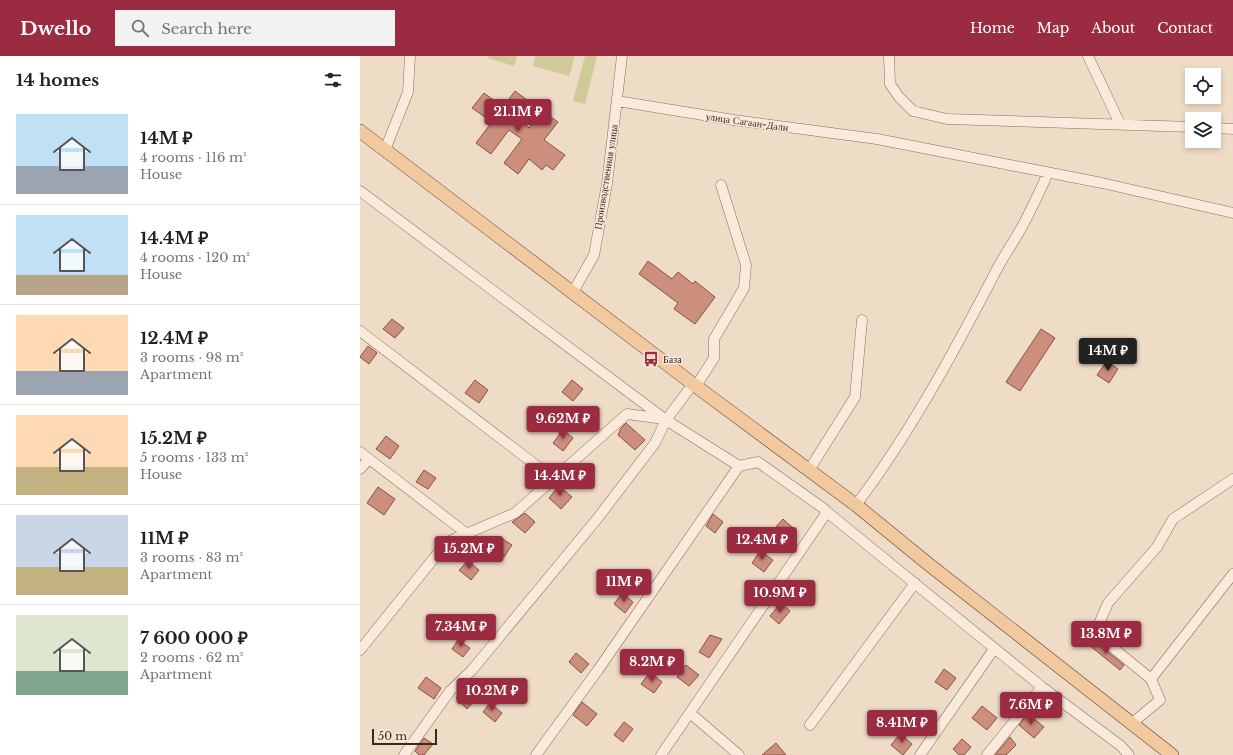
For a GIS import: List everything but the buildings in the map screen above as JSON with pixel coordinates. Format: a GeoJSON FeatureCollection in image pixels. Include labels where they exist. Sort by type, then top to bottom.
{"type":"FeatureCollection","features":[{"type":"Feature","properties":{"kind":"main road"},"geometry":{"type":"LineString","coordinates":[[360,131],[694,385],[856,505],[927,564],[1172,755]]}},
{"type":"Feature","properties":{"kind":"street"},"geometry":{"type":"LineString","coordinates":[[386,150],[408,92],[410,56]]}},
{"type":"Feature","properties":{"kind":"street","name":"Производственная улица"},"geometry":{"type":"LineString","coordinates":[[573,292],[594,256],[606,184],[622,56]]}},
{"type":"Feature","properties":{"kind":"street"},"geometry":{"type":"LineString","coordinates":[[888,56],[890,84],[899,97],[913,111],[947,119],[1185,127]]}},
{"type":"Feature","properties":{"kind":"street"},"geometry":{"type":"LineString","coordinates":[[1088,56],[1120,124]]}},
{"type":"Feature","properties":{"kind":"street","name":"улица Сагаан-Дали"},"geometry":{"type":"LineString","coordinates":[[617,101],[734,120],[877,139],[1017,165],[1233,213]]}},
{"type":"Feature","properties":{"kind":"street"},"geometry":{"type":"LineString","coordinates":[[1221,128],[1233,129]]}},
{"type":"Feature","properties":{"kind":"street"},"geometry":{"type":"LineString","coordinates":[[856,505],[902,440],[959,340],[1035,201],[1048,173]]}},
{"type":"Feature","properties":{"kind":"street"},"geometry":{"type":"LineString","coordinates":[[405,755],[450,691],[472,670],[597,519],[655,443],[666,420],[714,358],[714,339],[744,288],[746,265],[721,184]]}},
{"type":"Feature","properties":{"kind":"street"},"geometry":{"type":"LineString","coordinates":[[360,191],[666,420],[739,466]]}},
{"type":"Feature","properties":{"kind":"street"},"geometry":{"type":"LineString","coordinates":[[809,470],[855,397],[862,320]]}},
{"type":"Feature","properties":{"kind":"street"},"geometry":{"type":"LineString","coordinates":[[360,331],[554,479]]}},
{"type":"Feature","properties":{"kind":"street"},"geometry":{"type":"LineString","coordinates":[[360,650],[447,542],[515,513],[627,414],[666,420]]}},
{"type":"Feature","properties":{"kind":"street"},"geometry":{"type":"LineString","coordinates":[[360,452],[466,533]]}},
{"type":"Feature","properties":{"kind":"street"},"geometry":{"type":"LineString","coordinates":[[360,469],[368,459]]}},
{"type":"Feature","properties":{"kind":"street"},"geometry":{"type":"LineString","coordinates":[[536,755],[598,670],[739,466],[758,462],[823,508],[994,649],[1121,746],[1129,755]]}},
{"type":"Feature","properties":{"kind":"street"},"geometry":{"type":"LineString","coordinates":[[1131,724],[1160,700],[1152,679],[1095,633],[1108,602],[1158,547],[1173,519],[1233,479]]}},
{"type":"Feature","properties":{"kind":"street"},"geometry":{"type":"LineString","coordinates":[[661,755],[827,512]]}},
{"type":"Feature","properties":{"kind":"street"},"geometry":{"type":"LineString","coordinates":[[1152,679],[1233,574]]}},
{"type":"Feature","properties":{"kind":"street"},"geometry":{"type":"LineString","coordinates":[[810,725],[915,583]]}},
{"type":"Feature","properties":{"kind":"street"},"geometry":{"type":"LineString","coordinates":[[920,755],[994,649]]}},
{"type":"Feature","properties":{"kind":"street"},"geometry":{"type":"LineString","coordinates":[[987,755],[1042,687]]}},
{"type":"Feature","properties":{"kind":"street"},"geometry":{"type":"LineString","coordinates":[[690,712],[739,755]]}},
{"type":"Feature","properties":{"kind":"street"},"geometry":{"type":"LineString","coordinates":[[1115,755],[1121,746]]}},
{"type":"Feature","properties":{"kind":"shaded area"},"geometry":{"type":"Polygon","coordinates":[[[489,56],[517,56],[514,66],[488,58],[489,56]]]}},
{"type":"Feature","properties":{"kind":"shaded area"},"geometry":{"type":"Polygon","coordinates":[[[535,56],[575,56],[569,76],[533,66],[535,56]]]}},
{"type":"Feature","properties":{"kind":"shaded area"},"geometry":{"type":"Polygon","coordinates":[[[585,56],[597,56],[585,104],[573,101],[585,56]]]}},
{"type":"Feature","properties":{"kind":"place","name":"База"},"geometry":{"type":"Point","coordinates":[651,359]}}]}
